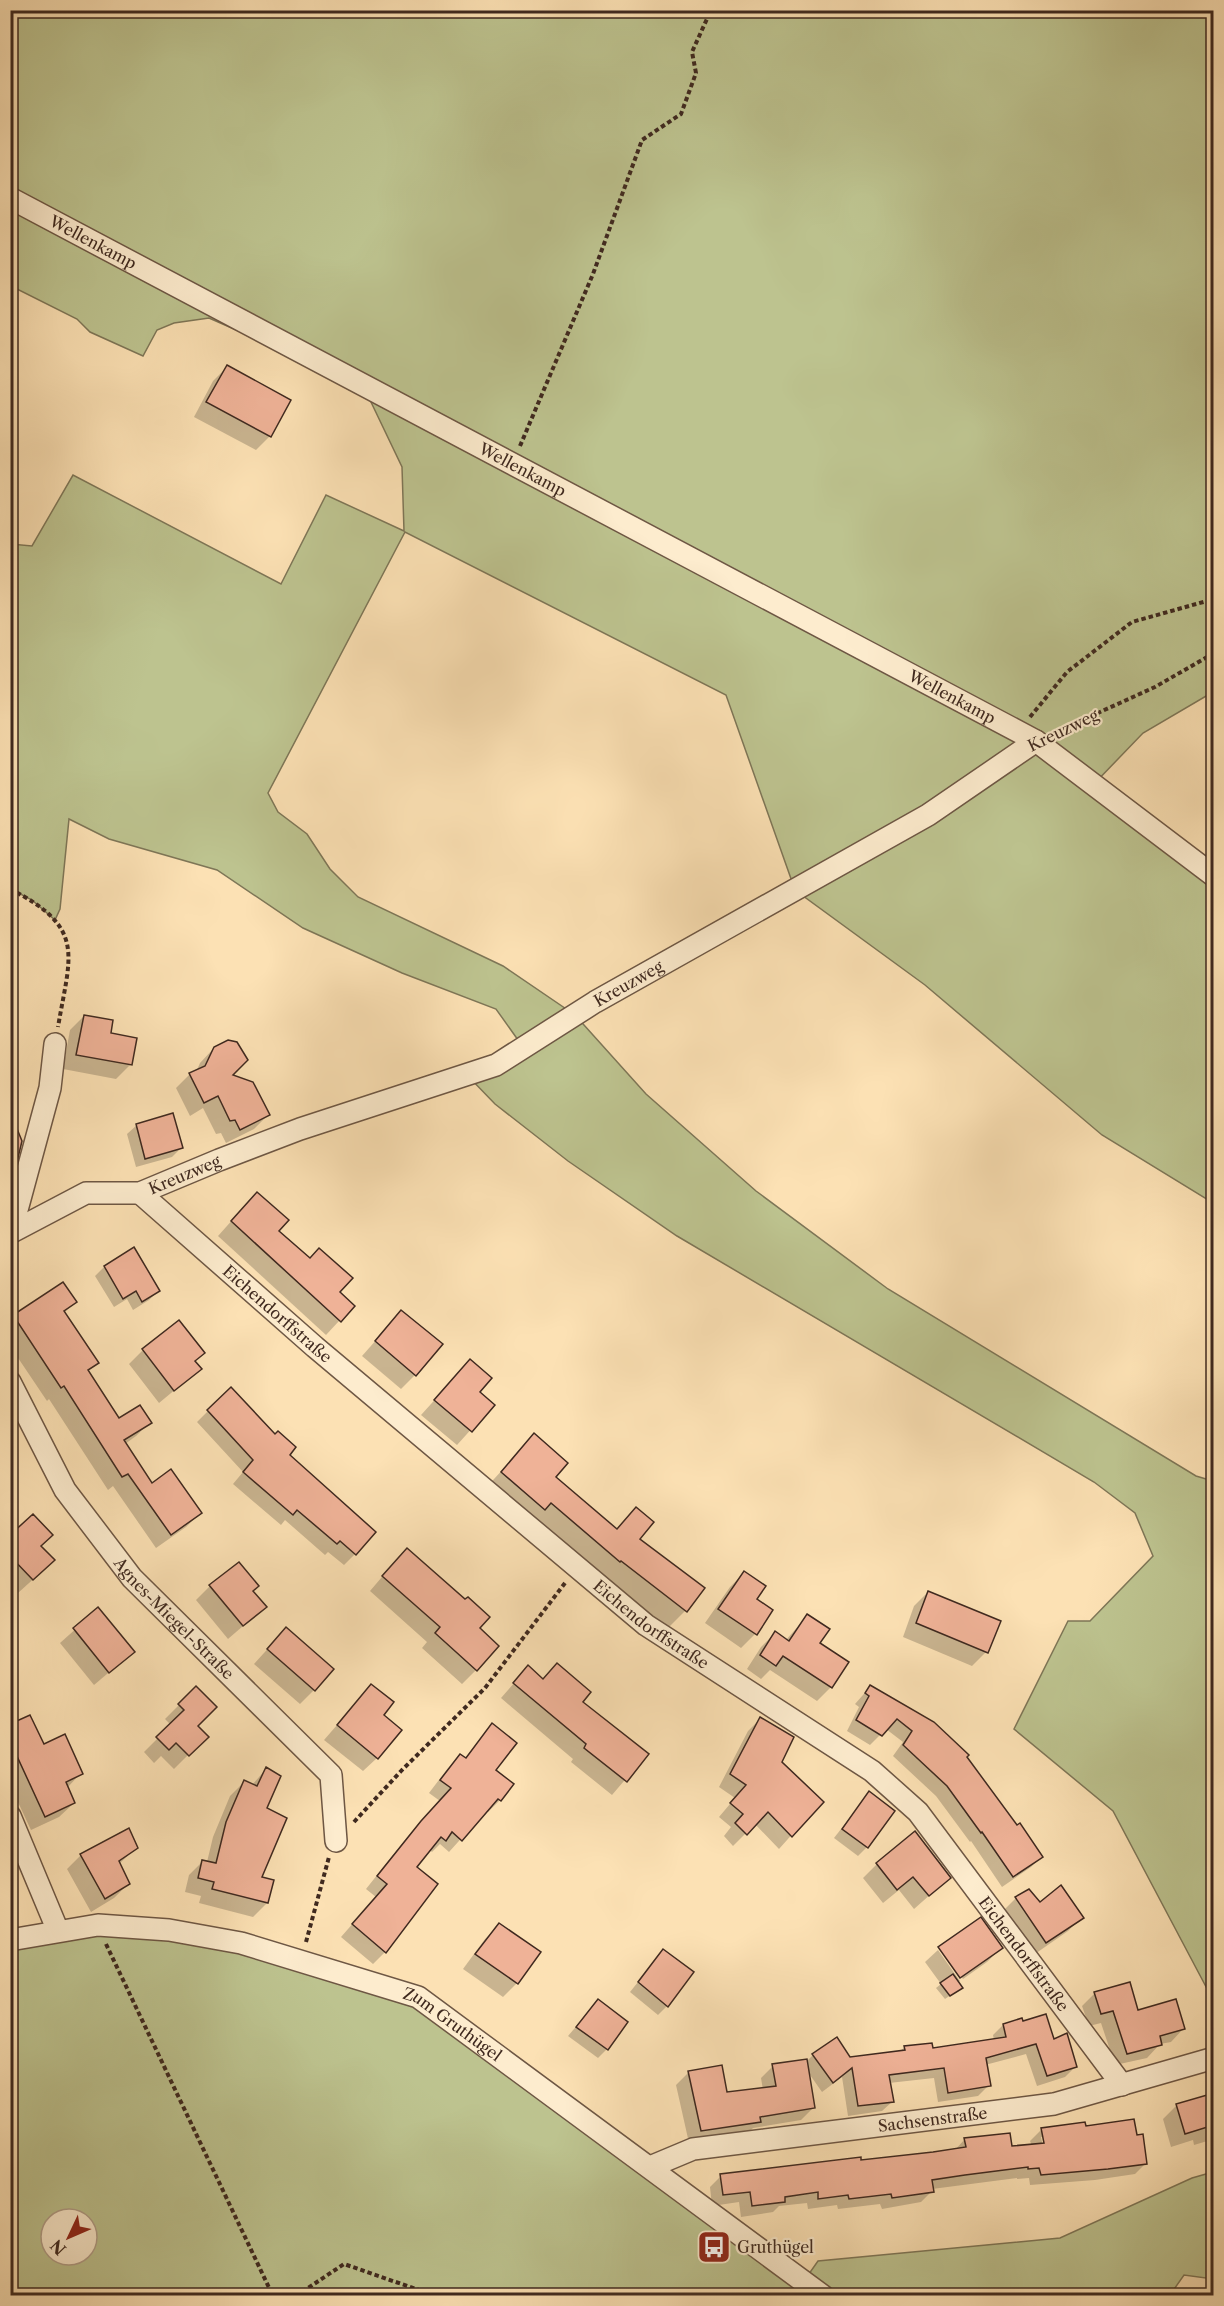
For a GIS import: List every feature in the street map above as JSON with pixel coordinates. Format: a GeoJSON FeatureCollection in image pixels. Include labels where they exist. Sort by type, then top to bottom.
{"type":"FeatureCollection","features":[{"type":"Feature","properties":{"kind":"street","name":"Wellenkamp"},"geometry":{"type":"LineString","coordinates":[[10,198],[1027,736],[1214,876]]}},
{"type":"Feature","properties":{"kind":"street","name":"Kreuzweg"},"geometry":{"type":"LineString","coordinates":[[11,1232],[86,1193],[140,1193],[300,1129],[496,1065],[595,1002],[927,815],[1027,736]]}},
{"type":"Feature","properties":{"kind":"street"},"geometry":{"type":"LineString","coordinates":[[11,1232],[50,1088],[55,1044]]}},
{"type":"Feature","properties":{"kind":"street","name":"Eichendorffstraße"},"geometry":{"type":"LineString","coordinates":[[140,1193],[315,1347],[646,1625],[872,1771],[918,1812],[1122,2085]]}},
{"type":"Feature","properties":{"kind":"street","name":"Agnes-Miegel-Straße"},"geometry":{"type":"LineString","coordinates":[[10,1382],[65,1490],[132,1578],[331,1775],[336,1841]]}},
{"type":"Feature","properties":{"kind":"street"},"geometry":{"type":"LineString","coordinates":[[10,1816],[58,1931]]}},
{"type":"Feature","properties":{"kind":"street","name":"Zum Gruthügel"},"geometry":{"type":"LineString","coordinates":[[10,1940],[98,1926],[169,1930],[241,1943],[418,1997],[823,2295]]}},
{"type":"Feature","properties":{"kind":"street","name":"Sachsenstraße"},"geometry":{"type":"LineString","coordinates":[[650,2167],[693,2149],[1053,2104],[1214,2058]]}},
{"type":"Feature","properties":{"kind":"path"},"geometry":{"type":"LineString","coordinates":[[513,463],[593,274],[642,140],[681,114],[696,73],[692,52],[711,10]]}},
{"type":"Feature","properties":{"kind":"path"},"geometry":{"type":"LineString","coordinates":[[1027,736],[1067,672],[1132,622],[1214,599]]}},
{"type":"Feature","properties":{"kind":"path","name":"Kreuzweg"},"geometry":{"type":"LineString","coordinates":[[1027,736],[1155,687],[1214,653]]}},
{"type":"Feature","properties":{"kind":"path"},"geometry":{"type":"LineString","coordinates":[[10,889],[32,900],[55,920],[63,928],[68,942],[70,962],[55,1044]]}},
{"type":"Feature","properties":{"kind":"path"},"geometry":{"type":"LineString","coordinates":[[300,1961],[327,1861],[336,1841],[402,1770],[485,1688],[577,1568]]}},
{"type":"Feature","properties":{"kind":"path"},"geometry":{"type":"LineString","coordinates":[[98,1926],[273,2295]]}},
{"type":"Feature","properties":{"kind":"path"},"geometry":{"type":"LineString","coordinates":[[296,2295],[344,2265],[436,2295]]}},
{"type":"Feature","properties":{"kind":"green space"},"geometry":{"type":"Polygon","coordinates":[[[10,11],[1213,11],[1213,692],[1143,733],[1093,785],[1213,873],[1213,1203],[1102,1135],[925,985],[795,890],[726,695],[405,532],[268,793],[278,812],[307,834],[330,869],[358,897],[503,966],[575,1015],[646,1094],[756,1191],[888,1289],[1196,1476],[1213,1481],[1213,2000],[1113,1811],[1014,1729],[1068,1621],[1090,1621],[1153,1556],[1135,1513],[1094,1482],[677,1236],[568,1161],[495,1104],[467,1075],[523,1047],[496,1009],[402,973],[303,928],[217,870],[109,839],[69,819],[60,909],[55,920],[32,900],[11,889],[11,544],[32,546],[73,475],[281,584],[326,495],[404,531],[402,467],[370,400],[266,343],[209,318],[174,323],[157,330],[143,356],[90,332],[77,319],[11,286],[10,11]]]}},
{"type":"Feature","properties":{"kind":"green space"},"geometry":{"type":"Polygon","coordinates":[[[169,1930],[418,1997],[804,2281],[818,2261],[1060,2238],[1192,2178],[1213,2172],[1213,2279],[1184,2275],[1170,2295],[11,2296],[11,1940],[169,1930]]]}},
{"type":"Feature","properties":{"kind":"building"},"geometry":{"type":"Polygon","coordinates":[[[227,365],[291,400],[271,437],[206,402],[227,365]]]}},
{"type":"Feature","properties":{"kind":"building"},"geometry":{"type":"Polygon","coordinates":[[[84,1015],[113,1020],[111,1033],[137,1038],[132,1065],[76,1055],[84,1015]]]}},
{"type":"Feature","properties":{"kind":"building"},"geometry":{"type":"Polygon","coordinates":[[[228,1040],[237,1042],[248,1060],[233,1075],[253,1082],[270,1115],[240,1130],[235,1120],[230,1121],[218,1096],[204,1103],[189,1073],[205,1066],[214,1047],[228,1040]]]}},
{"type":"Feature","properties":{"kind":"building"},"geometry":{"type":"Polygon","coordinates":[[[173,1113],[183,1148],[145,1159],[136,1124],[173,1113]]]}},
{"type":"Feature","properties":{"kind":"building"},"geometry":{"type":"Polygon","coordinates":[[[11,1114],[22,1141],[17,1162],[10,1164],[11,1114]]]}},
{"type":"Feature","properties":{"kind":"building"},"geometry":{"type":"Polygon","coordinates":[[[257,1192],[289,1220],[279,1231],[310,1258],[319,1248],[353,1278],[340,1292],[355,1306],[341,1322],[231,1221],[257,1192]]]}},
{"type":"Feature","properties":{"kind":"building"},"geometry":{"type":"Polygon","coordinates":[[[134,1247],[160,1291],[142,1302],[136,1291],[123,1299],[104,1266],[134,1247]]]}},
{"type":"Feature","properties":{"kind":"building"},"geometry":{"type":"Polygon","coordinates":[[[63,1282],[77,1302],[64,1311],[99,1363],[88,1370],[119,1418],[140,1405],[152,1423],[124,1440],[152,1483],[171,1469],[202,1513],[171,1535],[128,1474],[122,1477],[64,1386],[61,1388],[13,1315],[63,1282]]]}},
{"type":"Feature","properties":{"kind":"building"},"geometry":{"type":"Polygon","coordinates":[[[401,1310],[443,1344],[416,1376],[375,1341],[401,1310]]]}},
{"type":"Feature","properties":{"kind":"building"},"geometry":{"type":"Polygon","coordinates":[[[179,1320],[205,1353],[195,1361],[202,1369],[174,1391],[142,1349],[179,1320]]]}},
{"type":"Feature","properties":{"kind":"building"},"geometry":{"type":"Polygon","coordinates":[[[470,1359],[492,1378],[480,1392],[495,1405],[472,1432],[434,1400],[470,1359]]]}},
{"type":"Feature","properties":{"kind":"building"},"geometry":{"type":"Polygon","coordinates":[[[231,1387],[275,1434],[278,1431],[296,1447],[290,1455],[376,1532],[356,1555],[340,1541],[337,1544],[297,1510],[293,1515],[243,1472],[253,1460],[207,1410],[231,1387]]]}},
{"type":"Feature","properties":{"kind":"building"},"geometry":{"type":"Polygon","coordinates":[[[534,1433],[568,1463],[556,1477],[617,1529],[636,1507],[654,1522],[640,1539],[705,1588],[687,1612],[620,1562],[551,1503],[545,1510],[501,1472],[534,1433]]]}},
{"type":"Feature","properties":{"kind":"building"},"geometry":{"type":"Polygon","coordinates":[[[33,1514],[53,1535],[41,1546],[55,1560],[33,1580],[10,1556],[10,1535],[33,1514]]]}},
{"type":"Feature","properties":{"kind":"building"},"geometry":{"type":"Polygon","coordinates":[[[407,1548],[465,1599],[468,1597],[490,1617],[480,1628],[499,1646],[477,1671],[435,1633],[440,1627],[382,1576],[407,1548]]]}},
{"type":"Feature","properties":{"kind":"building"},"geometry":{"type":"Polygon","coordinates":[[[239,1562],[259,1586],[253,1591],[267,1607],[243,1626],[209,1585],[239,1562]]]}},
{"type":"Feature","properties":{"kind":"building"},"geometry":{"type":"Polygon","coordinates":[[[744,1571],[766,1586],[757,1599],[773,1610],[757,1635],[718,1609],[744,1571]]]}},
{"type":"Feature","properties":{"kind":"building"},"geometry":{"type":"Polygon","coordinates":[[[928,1591],[1001,1621],[988,1653],[916,1623],[928,1591]]]}},
{"type":"Feature","properties":{"kind":"building"},"geometry":{"type":"Polygon","coordinates":[[[98,1607],[135,1652],[109,1673],[73,1628],[98,1607]]]}},
{"type":"Feature","properties":{"kind":"building"},"geometry":{"type":"Polygon","coordinates":[[[807,1614],[830,1629],[820,1643],[849,1662],[832,1688],[783,1656],[776,1666],[760,1655],[775,1631],[789,1641],[807,1614]]]}},
{"type":"Feature","properties":{"kind":"building"},"geometry":{"type":"Polygon","coordinates":[[[286,1627],[334,1669],[315,1691],[267,1649],[286,1627]]]}},
{"type":"Feature","properties":{"kind":"building"},"geometry":{"type":"Polygon","coordinates":[[[557,1663],[591,1692],[583,1702],[649,1754],[627,1782],[584,1748],[586,1744],[513,1683],[528,1665],[543,1679],[557,1663]]]}},
{"type":"Feature","properties":{"kind":"building"},"geometry":{"type":"Polygon","coordinates":[[[371,1684],[394,1702],[384,1715],[402,1730],[378,1759],[337,1725],[371,1684]]]}},
{"type":"Feature","properties":{"kind":"building"},"geometry":{"type":"Polygon","coordinates":[[[870,1685],[934,1722],[969,1755],[967,1757],[1017,1825],[1020,1823],[1043,1857],[1013,1877],[947,1786],[903,1745],[912,1731],[897,1719],[882,1736],[856,1720],[869,1696],[865,1693],[870,1685]]]}},
{"type":"Feature","properties":{"kind":"building"},"geometry":{"type":"Polygon","coordinates":[[[196,1686],[217,1707],[198,1726],[209,1737],[189,1756],[176,1743],[169,1750],[156,1737],[184,1710],[178,1704],[196,1686]]]}},
{"type":"Feature","properties":{"kind":"building"},"geometry":{"type":"Polygon","coordinates":[[[30,1715],[44,1744],[65,1734],[83,1774],[66,1782],[75,1803],[45,1817],[10,1741],[10,1724],[30,1715]]]}},
{"type":"Feature","properties":{"kind":"building"},"geometry":{"type":"Polygon","coordinates":[[[760,1717],[794,1737],[782,1762],[824,1802],[792,1837],[768,1812],[747,1835],[735,1823],[743,1814],[730,1803],[746,1785],[730,1774],[760,1717]]]}},
{"type":"Feature","properties":{"kind":"building"},"geometry":{"type":"Polygon","coordinates":[[[492,1723],[517,1743],[496,1770],[514,1784],[501,1801],[498,1799],[462,1841],[452,1832],[446,1841],[441,1837],[417,1867],[438,1884],[386,1953],[352,1924],[387,1884],[377,1876],[451,1788],[440,1780],[460,1754],[466,1758],[492,1723]]]}},
{"type":"Feature","properties":{"kind":"building"},"geometry":{"type":"Polygon","coordinates":[[[266,1767],[281,1776],[267,1808],[287,1818],[262,1877],[274,1880],[268,1903],[212,1889],[214,1882],[198,1878],[202,1860],[216,1863],[226,1822],[244,1780],[257,1786],[266,1767]]]}},
{"type":"Feature","properties":{"kind":"building"},"geometry":{"type":"Polygon","coordinates":[[[869,1791],[895,1811],[868,1848],[842,1829],[869,1791]]]}},
{"type":"Feature","properties":{"kind":"building"},"geometry":{"type":"Polygon","coordinates":[[[129,1828],[138,1848],[119,1861],[130,1884],[105,1899],[80,1854],[129,1828]]]}},
{"type":"Feature","properties":{"kind":"building"},"geometry":{"type":"Polygon","coordinates":[[[915,1831],[951,1878],[929,1896],[913,1877],[897,1890],[876,1863],[915,1831]]]}},
{"type":"Feature","properties":{"kind":"building"},"geometry":{"type":"Polygon","coordinates":[[[1061,1885],[1084,1918],[1046,1943],[1015,1897],[1029,1889],[1040,1902],[1061,1885]]]}},
{"type":"Feature","properties":{"kind":"building"},"geometry":{"type":"Polygon","coordinates":[[[981,1917],[1003,1948],[960,1978],[938,1947],[981,1917]]]}},
{"type":"Feature","properties":{"kind":"building"},"geometry":{"type":"Polygon","coordinates":[[[499,1923],[541,1952],[518,1984],[475,1954],[499,1923]]]}},
{"type":"Feature","properties":{"kind":"building"},"geometry":{"type":"Polygon","coordinates":[[[663,1949],[694,1972],[668,2007],[638,1982],[663,1949]]]}},
{"type":"Feature","properties":{"kind":"building"},"geometry":{"type":"Polygon","coordinates":[[[953,1974],[963,1988],[950,1996],[940,1983],[953,1974]]]}},
{"type":"Feature","properties":{"kind":"building"},"geometry":{"type":"Polygon","coordinates":[[[1130,1982],[1138,2010],[1176,1999],[1185,2029],[1160,2036],[1162,2045],[1127,2054],[1113,2011],[1101,2014],[1094,1992],[1130,1982]]]}},
{"type":"Feature","properties":{"kind":"building"},"geometry":{"type":"Polygon","coordinates":[[[598,1999],[628,2022],[608,2050],[576,2027],[598,1999]]]}},
{"type":"Feature","properties":{"kind":"building"},"geometry":{"type":"Polygon","coordinates":[[[1046,2014],[1054,2039],[1067,2033],[1077,2067],[1047,2076],[1036,2044],[986,2058],[991,2086],[948,2093],[944,2068],[889,2075],[894,2102],[858,2106],[852,2068],[833,2083],[812,2054],[837,2037],[850,2057],[905,2050],[904,2046],[932,2043],[933,2048],[1006,2037],[1003,2024],[1046,2014]]]}},
{"type":"Feature","properties":{"kind":"building"},"geometry":{"type":"Polygon","coordinates":[[[807,2059],[815,2108],[760,2117],[761,2122],[701,2131],[688,2071],[722,2065],[727,2092],[776,2086],[772,2064],[807,2059]]]}},
{"type":"Feature","properties":{"kind":"building"},"geometry":{"type":"Polygon","coordinates":[[[1214,2093],[1214,2125],[1185,2134],[1176,2104],[1214,2093]]]}},
{"type":"Feature","properties":{"kind":"building"},"geometry":{"type":"Polygon","coordinates":[[[1134,2119],[1137,2135],[1143,2134],[1147,2164],[1041,2175],[1039,2168],[1028,2169],[1028,2167],[965,2175],[932,2180],[934,2192],[892,2198],[891,2194],[849,2199],[848,2195],[818,2199],[818,2192],[785,2197],[785,2202],[752,2206],[750,2192],[723,2195],[720,2174],[861,2157],[861,2160],[933,2152],[966,2147],[964,2138],[1010,2133],[1012,2146],[1044,2143],[1041,2128],[1085,2122],[1086,2126],[1134,2119]]]}},
{"type":"Feature","properties":{"kind":"place","name":"Gruthügel"},"geometry":{"type":"Point","coordinates":[714,2247]}}]}
